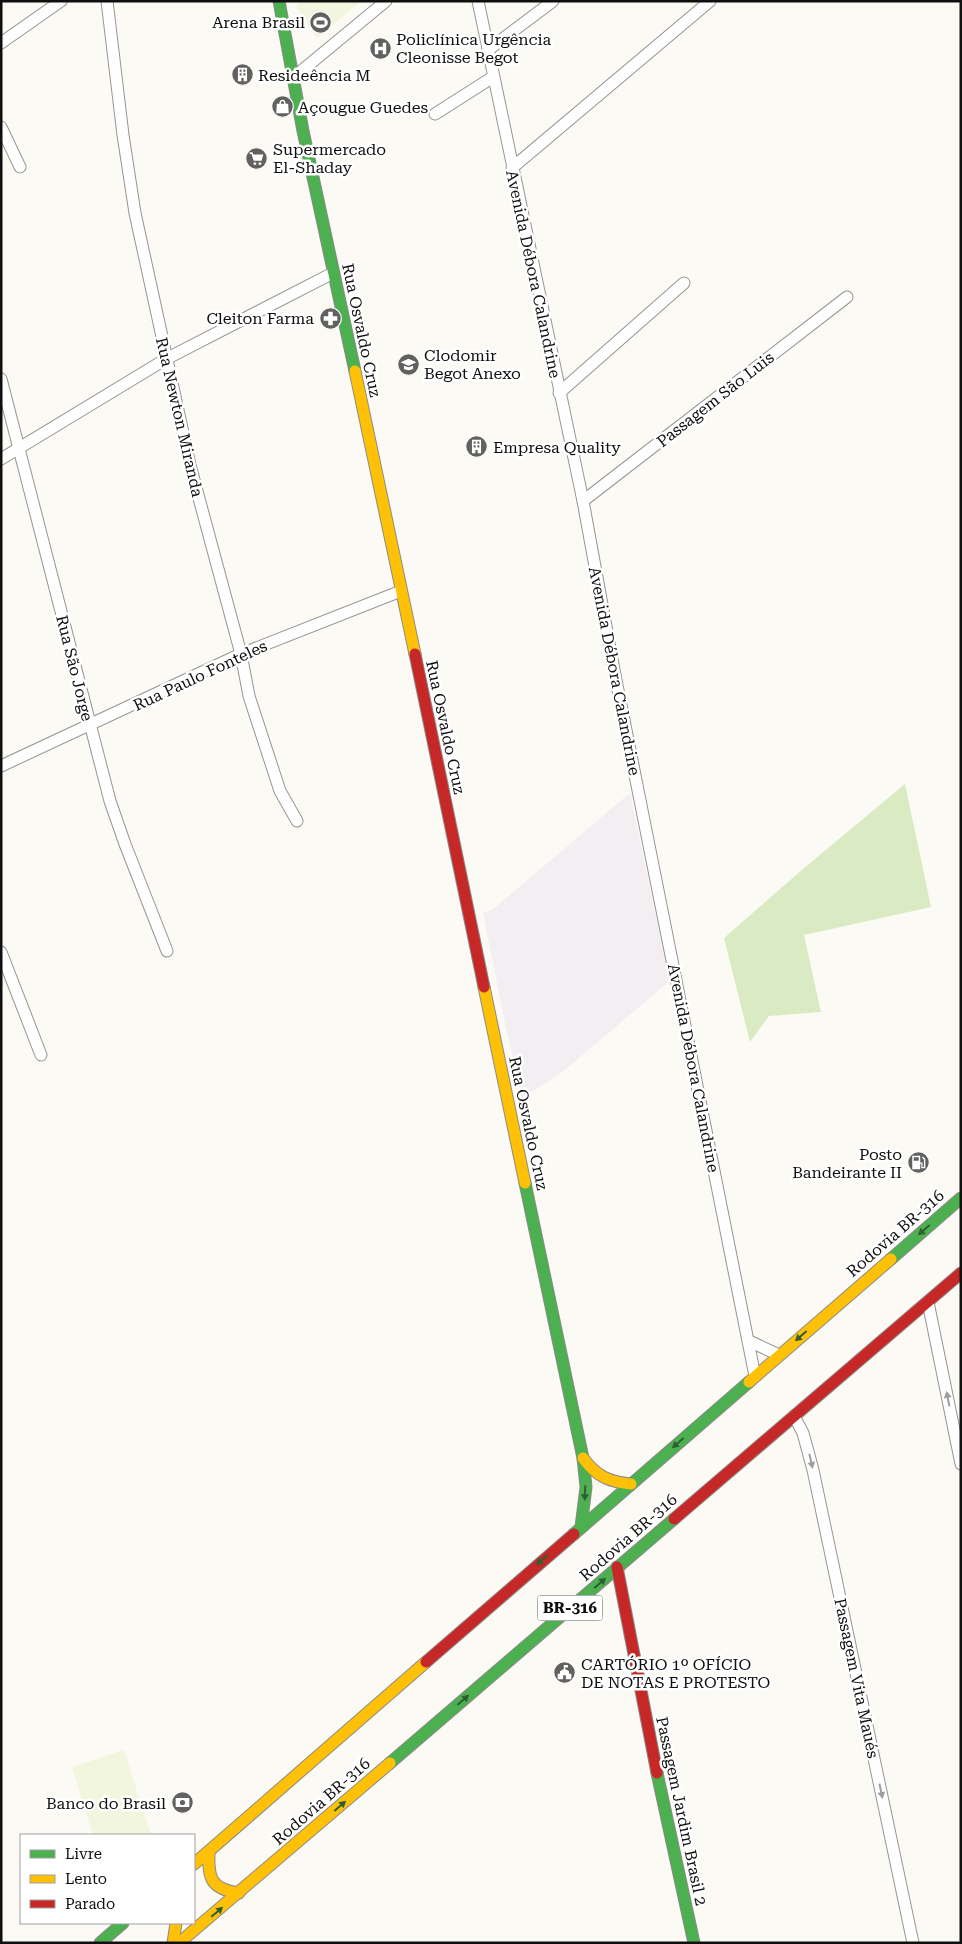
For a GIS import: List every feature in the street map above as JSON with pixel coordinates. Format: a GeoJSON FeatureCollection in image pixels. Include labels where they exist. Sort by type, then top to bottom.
{"type":"FeatureCollection","features":[{"type":"Feature","properties":{"kind":"main road","name":"Rua Osvaldo Cruz"},"geometry":{"type":"LineString","coordinates":[[279,1],[303,131],[583,1458],[586,1486],[581,1527]]}},
{"type":"Feature","properties":{"kind":"main road","name":"Rodovia BR-316"},"geometry":{"type":"LineString","coordinates":[[195,1863],[961,1198]]}},
{"type":"Feature","properties":{"kind":"main road","name":"Rodovia BR-316"},"geometry":{"type":"LineString","coordinates":[[179,1943],[240,1893],[961,1273]]}},
{"type":"Feature","properties":{"kind":"main road"},"geometry":{"type":"LineString","coordinates":[[583,1458],[601,1478],[618,1483],[632,1484]]}},
{"type":"Feature","properties":{"kind":"main road","name":"Passagem Jardim Brasil 2"},"geometry":{"type":"LineString","coordinates":[[618,1568],[650,1739],[694,1943]]}},
{"type":"Feature","properties":{"kind":"main road"},"geometry":{"type":"LineString","coordinates":[[209,1852],[208,1872],[216,1887],[228,1892],[240,1893]]}},
{"type":"Feature","properties":{"kind":"main road"},"geometry":{"type":"LineString","coordinates":[[100,1943],[122,1924]]}},
{"type":"Feature","properties":{"kind":"main road"},"geometry":{"type":"LineString","coordinates":[[173,1943],[176,1924]]}},
{"type":"Feature","properties":{"kind":"street"},"geometry":{"type":"LineString","coordinates":[[1,43],[61,1]]}},
{"type":"Feature","properties":{"kind":"street","name":"Rua Newton Miranda"},"geometry":{"type":"LineString","coordinates":[[107,1],[123,135],[135,213],[190,465],[241,654],[249,696],[280,791],[297,821]]}},
{"type":"Feature","properties":{"kind":"street"},"geometry":{"type":"LineString","coordinates":[[294,76],[386,1]]}},
{"type":"Feature","properties":{"kind":"street","name":"Avenida Débora Calandrine"},"geometry":{"type":"LineString","coordinates":[[478,1],[583,502],[616,680],[756,1376]]}},
{"type":"Feature","properties":{"kind":"street"},"geometry":{"type":"LineString","coordinates":[[488,50],[553,1]]}},
{"type":"Feature","properties":{"kind":"street"},"geometry":{"type":"LineString","coordinates":[[512,168],[710,1]]}},
{"type":"Feature","properties":{"kind":"street"},"geometry":{"type":"LineString","coordinates":[[435,114],[493,77]]}},
{"type":"Feature","properties":{"kind":"street"},"geometry":{"type":"LineString","coordinates":[[1,127],[20,167]]}},
{"type":"Feature","properties":{"kind":"street"},"geometry":{"type":"LineString","coordinates":[[1,459],[166,359],[333,273]]}},
{"type":"Feature","properties":{"kind":"street"},"geometry":{"type":"LineString","coordinates":[[559,393],[684,283]]}},
{"type":"Feature","properties":{"kind":"street","name":"Passagem São Luis"},"geometry":{"type":"LineString","coordinates":[[583,502],[847,297]]}},
{"type":"Feature","properties":{"kind":"street","name":"Rua São Jorge"},"geometry":{"type":"LineString","coordinates":[[1,379],[110,801],[125,844],[168,951]]}},
{"type":"Feature","properties":{"kind":"street","name":"Rua Paulo Fonteles"},"geometry":{"type":"LineString","coordinates":[[1,766],[241,654],[401,591]]}},
{"type":"Feature","properties":{"kind":"street"},"geometry":{"type":"LineString","coordinates":[[1,952],[41,1056]]}},
{"type":"Feature","properties":{"kind":"street"},"geometry":{"type":"LineString","coordinates":[[928,1302],[961,1464]]}},
{"type":"Feature","properties":{"kind":"street"},"geometry":{"type":"LineString","coordinates":[[748,1341],[779,1355]]}},
{"type":"Feature","properties":{"kind":"street","name":"Passagem Vita Maués"},"geometry":{"type":"LineString","coordinates":[[794,1416],[803,1433],[813,1470],[913,1943]]}},
{"type":"Feature","properties":{"kind":"shaded area"},"geometry":{"type":"Polygon","coordinates":[[[630,793],[670,981],[561,1073],[522,1098],[483,912],[491,911],[630,793]]]}},
{"type":"Feature","properties":{"kind":"green space","name":"Arena Brasil"},"geometry":{"type":"Polygon","coordinates":[[[303,1],[361,1],[317,38],[296,6],[303,1]]]}},
{"type":"Feature","properties":{"kind":"green space"},"geometry":{"type":"Polygon","coordinates":[[[905,784],[931,907],[804,935],[821,1012],[769,1016],[750,1042],[724,938],[905,784]]]}},
{"type":"Feature","properties":{"kind":"green space"},"geometry":{"type":"Polygon","coordinates":[[[124,1750],[151,1834],[93,1834],[72,1767],[124,1750]]]}},
{"type":"Feature","properties":{"kind":"traffic: fast"},"geometry":{"type":"LineString","coordinates":[[279,1],[303,131],[355,371]]}},
{"type":"Feature","properties":{"kind":"traffic: fast"},"geometry":{"type":"LineString","coordinates":[[525,1183],[583,1458],[586,1487],[581,1527]]}},
{"type":"Feature","properties":{"kind":"traffic: fast"},"geometry":{"type":"LineString","coordinates":[[891,1259],[961,1198]]}},
{"type":"Feature","properties":{"kind":"traffic: fast"},"geometry":{"type":"LineString","coordinates":[[574,1534],[749,1382]]}},
{"type":"Feature","properties":{"kind":"traffic: fast"},"geometry":{"type":"LineString","coordinates":[[390,1763],[674,1519]]}},
{"type":"Feature","properties":{"kind":"traffic: fast"},"geometry":{"type":"LineString","coordinates":[[657,1773],[694,1943]]}},
{"type":"Feature","properties":{"kind":"traffic: fast"},"geometry":{"type":"LineString","coordinates":[[100,1943],[122,1924]]}},
{"type":"Feature","properties":{"kind":"traffic: slow"},"geometry":{"type":"LineString","coordinates":[[355,371],[415,654]]}},
{"type":"Feature","properties":{"kind":"traffic: slow"},"geometry":{"type":"LineString","coordinates":[[484,987],[525,1183]]}},
{"type":"Feature","properties":{"kind":"traffic: slow"},"geometry":{"type":"LineString","coordinates":[[749,1382],[891,1259]]}},
{"type":"Feature","properties":{"kind":"traffic: slow"},"geometry":{"type":"LineString","coordinates":[[583,1458],[598,1474],[616,1482],[631,1484]]}},
{"type":"Feature","properties":{"kind":"traffic: slow"},"geometry":{"type":"LineString","coordinates":[[195,1863],[426,1662]]}},
{"type":"Feature","properties":{"kind":"traffic: slow"},"geometry":{"type":"LineString","coordinates":[[179,1943],[390,1763]]}},
{"type":"Feature","properties":{"kind":"traffic: slow"},"geometry":{"type":"LineString","coordinates":[[209,1852],[209,1869],[213,1881],[222,1889],[239,1893]]}},
{"type":"Feature","properties":{"kind":"traffic: slow"},"geometry":{"type":"LineString","coordinates":[[173,1943],[176,1924]]}},
{"type":"Feature","properties":{"kind":"traffic: jam"},"geometry":{"type":"LineString","coordinates":[[415,654],[484,987]]}},
{"type":"Feature","properties":{"kind":"traffic: jam"},"geometry":{"type":"LineString","coordinates":[[674,1519],[961,1273]]}},
{"type":"Feature","properties":{"kind":"traffic: jam"},"geometry":{"type":"LineString","coordinates":[[426,1662],[574,1534]]}},
{"type":"Feature","properties":{"kind":"traffic: jam"},"geometry":{"type":"LineString","coordinates":[[617,1567],[657,1773]]}},
{"type":"Feature","properties":{"kind":"place","name":"Arena Brasil"},"geometry":{"type":"Point","coordinates":[321,22]}},
{"type":"Feature","properties":{"kind":"place","name":"Policlínica Urgência Cleonisse Begot"},"geometry":{"type":"Point","coordinates":[380,48]}},
{"type":"Feature","properties":{"kind":"place","name":"Resideência M"},"geometry":{"type":"Point","coordinates":[242,75]}},
{"type":"Feature","properties":{"kind":"place","name":"Açougue Guedes"},"geometry":{"type":"Point","coordinates":[282,107]}},
{"type":"Feature","properties":{"kind":"place","name":"Supermercado El-Shaday"},"geometry":{"type":"Point","coordinates":[257,158]}},
{"type":"Feature","properties":{"kind":"place","name":"Cleiton Farma"},"geometry":{"type":"Point","coordinates":[330,318]}},
{"type":"Feature","properties":{"kind":"place","name":"Clodomir Begot Anexo"},"geometry":{"type":"Point","coordinates":[408,364]}},
{"type":"Feature","properties":{"kind":"place","name":"Empresa Quality"},"geometry":{"type":"Point","coordinates":[477,447]}},
{"type":"Feature","properties":{"kind":"place","name":"Posto Bandeirante II"},"geometry":{"type":"Point","coordinates":[918,1163]}},
{"type":"Feature","properties":{"kind":"place","name":"CARTÓRIO 1º OFÍCIO DE NOTAS E PROTESTO"},"geometry":{"type":"Point","coordinates":[565,1673]}},
{"type":"Feature","properties":{"kind":"place","name":"Banco do Brasil"},"geometry":{"type":"Point","coordinates":[182,1803]}}]}
